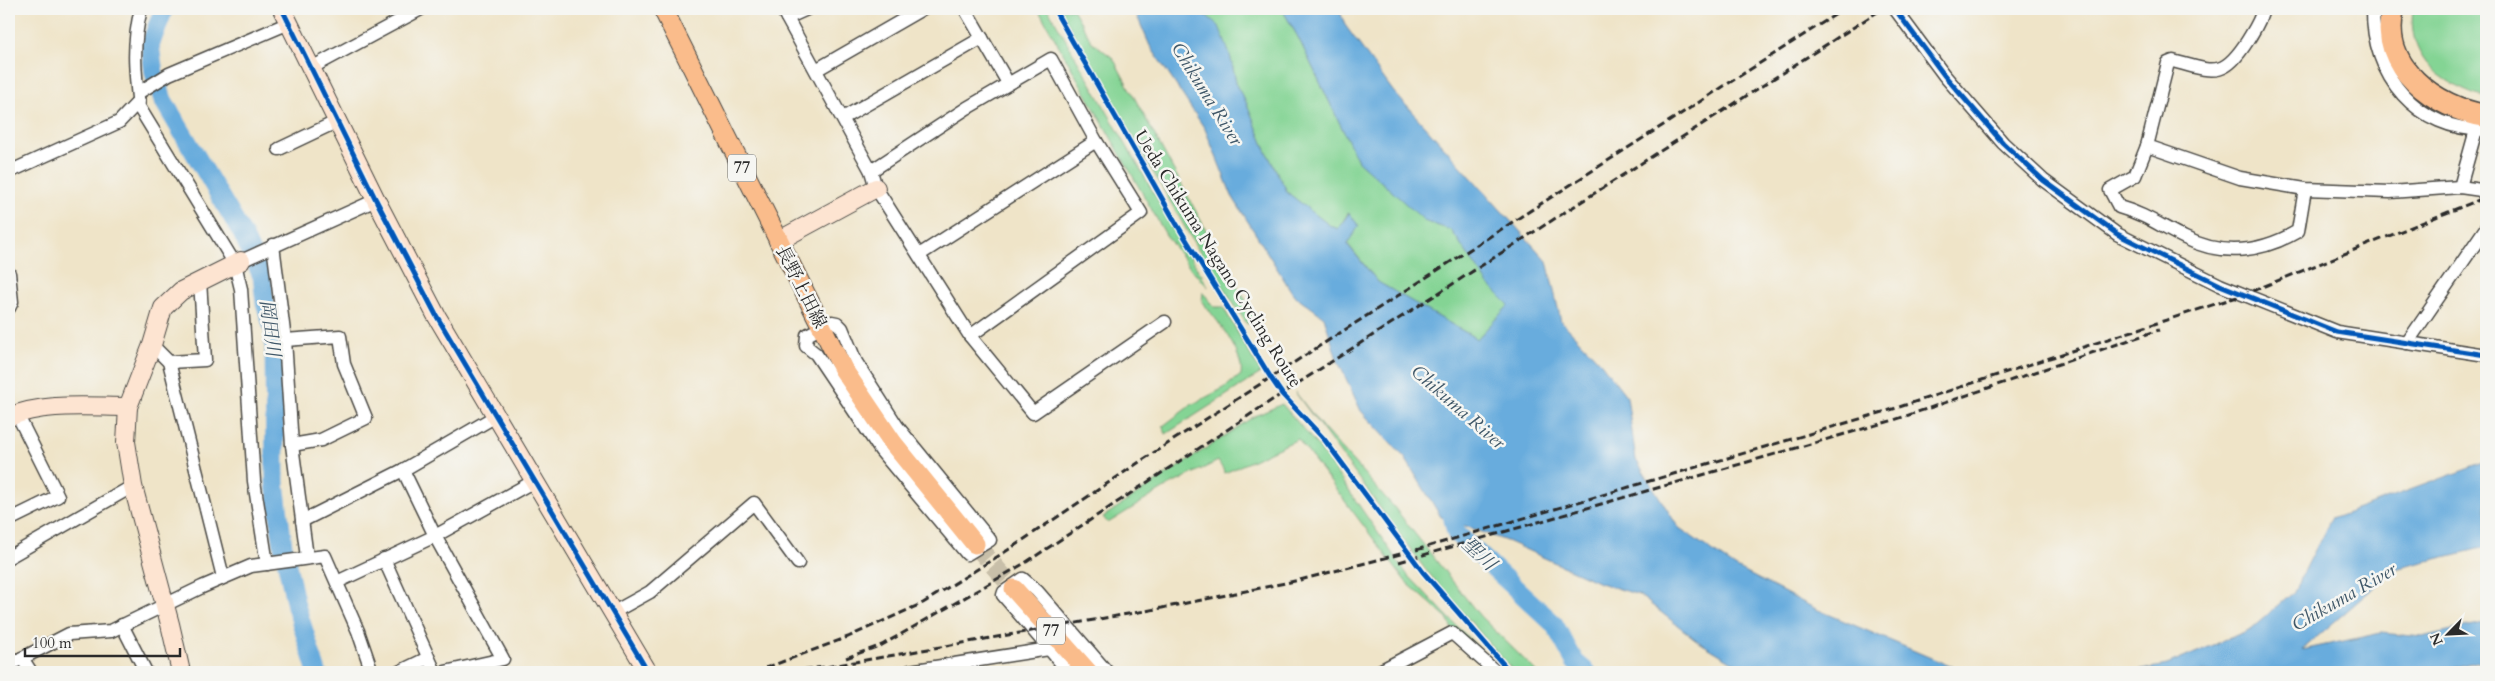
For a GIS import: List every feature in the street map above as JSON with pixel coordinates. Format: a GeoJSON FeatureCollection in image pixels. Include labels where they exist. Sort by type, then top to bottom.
{"type":"FeatureCollection","features":[{"type":"Feature","properties":{"kind":"highway"},"geometry":{"type":"LineString","coordinates":[[2393,9],[2392,37],[2396,50],[2408,73],[2429,94],[2483,126]]}},
{"type":"Feature","properties":{"kind":"highway"},"geometry":{"type":"LineString","coordinates":[[2405,9],[2403,30],[2405,42],[2409,53],[2422,74],[2446,92],[2474,103],[2486,105]]}},
{"type":"Feature","properties":{"kind":"main road","name":"長野上田線"},"geometry":{"type":"LineString","coordinates":[[663,9],[821,327],[854,387],[930,491],[975,544]]}},
{"type":"Feature","properties":{"kind":"main road","name":"77"},"geometry":{"type":"LineString","coordinates":[[1014,589],[1088,672]]}},
{"type":"Feature","properties":{"kind":"street"},"geometry":{"type":"LineString","coordinates":[[141,9],[135,32],[135,81],[139,107],[238,263],[254,481],[268,564]]}},
{"type":"Feature","properties":{"kind":"street"},"geometry":{"type":"LineString","coordinates":[[311,68],[420,9]]}},
{"type":"Feature","properties":{"kind":"street"},"geometry":{"type":"LineString","coordinates":[[807,9],[785,14],[871,171],[876,188],[970,336],[1033,413],[1165,322]]}},
{"type":"Feature","properties":{"kind":"street"},"geometry":{"type":"LineString","coordinates":[[816,70],[922,9]]}},
{"type":"Feature","properties":{"kind":"street"},"geometry":{"type":"LineString","coordinates":[[965,9],[1008,83]]}},
{"type":"Feature","properties":{"kind":"street"},"geometry":{"type":"LineString","coordinates":[[1895,9],[1944,74],[2003,143],[2043,180],[2117,234],[2220,285],[2337,332],[2486,355]]}},
{"type":"Feature","properties":{"kind":"street"},"geometry":{"type":"LineString","coordinates":[[2263,9],[2257,26],[2230,64],[2221,68],[2205,70],[2173,61],[2168,63],[2147,146],[2134,176],[2110,190],[2119,207],[2143,214],[2186,239],[2227,252],[2277,243],[2298,231],[2305,189]]}},
{"type":"Feature","properties":{"kind":"street"},"geometry":{"type":"LineString","coordinates":[[2373,9],[2376,48],[2396,86],[2408,100],[2440,121],[2483,126],[2460,187]]}},
{"type":"Feature","properties":{"kind":"street"},"geometry":{"type":"LineString","coordinates":[[9,172],[119,122],[138,97],[169,74],[286,16],[376,200],[436,315],[536,480],[648,672]]}},
{"type":"Feature","properties":{"kind":"street"},"geometry":{"type":"LineString","coordinates":[[843,118],[982,38]]}},
{"type":"Feature","properties":{"kind":"street"},"geometry":{"type":"LineString","coordinates":[[871,171],[1008,83],[1051,59],[1096,141],[1141,213],[970,336]]}},
{"type":"Feature","properties":{"kind":"street"},"geometry":{"type":"LineString","coordinates":[[279,149],[338,122]]}},
{"type":"Feature","properties":{"kind":"street"},"geometry":{"type":"LineString","coordinates":[[919,255],[1096,141]]}},
{"type":"Feature","properties":{"kind":"street"},"geometry":{"type":"LineString","coordinates":[[2147,146],[2240,178],[2305,189],[2390,192],[2460,187],[2481,190],[2486,197]]}},
{"type":"Feature","properties":{"kind":"street"},"geometry":{"type":"LineString","coordinates":[[778,241],[876,188]]}},
{"type":"Feature","properties":{"kind":"street"},"geometry":{"type":"LineString","coordinates":[[181,672],[133,486],[126,442],[128,407],[164,308],[180,292],[200,281],[268,248],[376,200]]}},
{"type":"Feature","properties":{"kind":"street"},"geometry":{"type":"LineString","coordinates":[[2407,343],[2486,228]]}},
{"type":"Feature","properties":{"kind":"street"},"geometry":{"type":"LineString","coordinates":[[268,248],[285,340],[292,445],[305,558]]}},
{"type":"Feature","properties":{"kind":"street"},"geometry":{"type":"LineString","coordinates":[[9,273],[12,302],[9,308]]}},
{"type":"Feature","properties":{"kind":"street"},"geometry":{"type":"LineString","coordinates":[[169,362],[205,360],[200,281]]}},
{"type":"Feature","properties":{"kind":"street"},"geometry":{"type":"LineString","coordinates":[[832,322],[840,326],[856,362],[897,426],[990,540],[967,554],[904,481],[858,419],[816,354],[806,346],[807,335],[821,327],[832,322]]}},
{"type":"Feature","properties":{"kind":"street"},"geometry":{"type":"LineString","coordinates":[[285,340],[340,336],[344,364],[366,418],[321,440],[292,445]]}},
{"type":"Feature","properties":{"kind":"street"},"geometry":{"type":"LineString","coordinates":[[152,345],[169,362],[223,577]]}},
{"type":"Feature","properties":{"kind":"street"},"geometry":{"type":"LineString","coordinates":[[9,520],[58,496],[13,416],[69,407],[128,407]]}},
{"type":"Feature","properties":{"kind":"street"},"geometry":{"type":"LineString","coordinates":[[302,521],[403,470],[496,416]]}},
{"type":"Feature","properties":{"kind":"street"},"geometry":{"type":"LineString","coordinates":[[403,470],[436,536],[503,659],[445,672]]}},
{"type":"Feature","properties":{"kind":"street"},"geometry":{"type":"LineString","coordinates":[[337,582],[384,558],[436,536],[536,480]]}},
{"type":"Feature","properties":{"kind":"street"},"geometry":{"type":"LineString","coordinates":[[9,557],[133,486]]}},
{"type":"Feature","properties":{"kind":"street"},"geometry":{"type":"LineString","coordinates":[[612,613],[657,587],[754,503],[798,563]]}},
{"type":"Feature","properties":{"kind":"street"},"geometry":{"type":"LineString","coordinates":[[9,665],[69,634],[111,631],[223,577],[251,566],[325,556],[358,631],[372,672]]}},
{"type":"Feature","properties":{"kind":"street"},"geometry":{"type":"LineString","coordinates":[[384,558],[435,672]]}},
{"type":"Feature","properties":{"kind":"street"},"geometry":{"type":"LineString","coordinates":[[1070,672],[1004,595],[1004,592],[1024,579],[1037,591],[1106,672]]}},
{"type":"Feature","properties":{"kind":"street"},"geometry":{"type":"LineString","coordinates":[[122,626],[146,672]]}},
{"type":"Feature","properties":{"kind":"street"},"geometry":{"type":"LineString","coordinates":[[1378,672],[1452,633],[1496,672]]}},
{"type":"Feature","properties":{"kind":"street"},"geometry":{"type":"LineString","coordinates":[[910,671],[1050,649]]}},
{"type":"Feature","properties":{"kind":"street"},"geometry":{"type":"LineString","coordinates":[[22,658],[30,672]]}},
{"type":"Feature","properties":{"kind":"street"},"geometry":{"type":"LineString","coordinates":[[399,672],[428,658]]}},
{"type":"Feature","properties":{"kind":"green space"},"geometry":{"type":"Polygon","coordinates":[[[1038,9],[1048,9],[1208,287],[1190,268],[1166,235],[1038,9]]]}},
{"type":"Feature","properties":{"kind":"green space"},"geometry":{"type":"Polygon","coordinates":[[[1059,9],[1073,9],[1092,42],[1113,58],[1233,280],[1258,319],[1247,324],[1197,248],[1059,9]]]}},
{"type":"Feature","properties":{"kind":"green space"},"geometry":{"type":"Polygon","coordinates":[[[1159,9],[1282,9],[1298,37],[1358,161],[1426,221],[1451,230],[1489,285],[1509,305],[1477,339],[1378,282],[1347,243],[1348,213],[1338,229],[1329,225],[1288,193],[1268,155],[1246,102],[1237,87],[1230,55],[1159,9]]]}},
{"type":"Feature","properties":{"kind":"green space"},"geometry":{"type":"Polygon","coordinates":[[[2413,9],[2486,9],[2486,96],[2480,96],[2451,84],[2431,68],[2417,48],[2412,23],[2413,9]]]}},
{"type":"Feature","properties":{"kind":"green space"},"geometry":{"type":"Polygon","coordinates":[[[1203,292],[1214,307],[1223,307],[1261,373],[1166,434],[1163,426],[1191,405],[1224,388],[1241,375],[1241,366],[1234,347],[1221,326],[1202,302],[1203,292]]]}},
{"type":"Feature","properties":{"kind":"green space"},"geometry":{"type":"Polygon","coordinates":[[[1295,392],[1323,428],[1393,506],[1480,616],[1537,672],[1514,672],[1425,569],[1295,392]]]}},
{"type":"Feature","properties":{"kind":"green space"},"geometry":{"type":"Polygon","coordinates":[[[1282,404],[1317,445],[1406,573],[1501,672],[1452,629],[1446,617],[1406,582],[1298,439],[1225,473],[1218,461],[1168,486],[1108,523],[1103,517],[1253,417],[1282,404]]]}},
{"type":"Feature","properties":{"kind":"water","name":"Chikuma River"},"geometry":{"type":"Polygon","coordinates":[[[1134,9],[1159,9],[1207,16],[1219,26],[1230,55],[1237,87],[1246,102],[1268,155],[1288,193],[1329,225],[1338,229],[1349,213],[1359,226],[1347,244],[1378,282],[1477,339],[1509,305],[1489,285],[1451,230],[1426,222],[1358,161],[1298,37],[1282,9],[1339,9],[1345,25],[1393,91],[1547,261],[1561,321],[1601,363],[1627,397],[1636,460],[1678,527],[1735,567],[1816,609],[1950,666],[1994,672],[1749,672],[1699,642],[1639,595],[1600,583],[1509,542],[1441,517],[1405,458],[1361,411],[1337,359],[1324,317],[1293,294],[1232,196],[1205,129],[1150,46],[1134,9]]]}},
{"type":"Feature","properties":{"kind":"water","name":"Chikuma River"},"geometry":{"type":"Polygon","coordinates":[[[2486,462],[2486,547],[2395,569],[2302,650],[2381,633],[2422,637],[2486,622],[2486,659],[2439,672],[2131,672],[2167,665],[2251,629],[2293,593],[2331,519],[2486,462]]]}},
{"type":"Feature","properties":{"kind":"waterway","name":"岡田川"},"geometry":{"type":"LineString","coordinates":[[164,9],[150,45],[154,73],[163,100],[243,235],[262,276],[265,303],[274,331],[275,483],[283,546],[296,606],[317,672]]}},
{"type":"Feature","properties":{"kind":"waterway","name":"聖川"},"geometry":{"type":"LineString","coordinates":[[1448,497],[1456,533],[1554,624],[1575,662],[1587,672]]}},
{"type":"Feature","properties":{"kind":"tunnel"},"geometry":{"type":"LineString","coordinates":[[975,544],[1014,589]]}},
{"type":"Feature","properties":{"kind":"railway"},"geometry":{"type":"LineString","coordinates":[[755,672],[848,637],[923,603],[1008,550],[1150,455],[1844,9]]}},
{"type":"Feature","properties":{"kind":"railway"},"geometry":{"type":"LineString","coordinates":[[846,658],[882,645],[1025,563],[1292,387],[1882,9]]}},
{"type":"Feature","properties":{"kind":"railway"},"geometry":{"type":"LineString","coordinates":[[780,672],[826,667],[1162,608],[1300,580],[1416,550],[1890,410],[2237,297],[2486,197]]}},
{"type":"Feature","properties":{"kind":"railway"},"geometry":{"type":"LineString","coordinates":[[1399,562],[1894,420],[2159,330]]}},
{"type":"Feature","properties":{"kind":"cycle path"},"geometry":{"type":"LineString","coordinates":[[282,9],[376,200],[436,315],[648,672]]}},
{"type":"Feature","properties":{"kind":"cycle path","name":"Ueda Chikuma Nagano Cycling Route"},"geometry":{"type":"LineString","coordinates":[[1054,9],[1176,223],[1282,394],[1324,439],[1423,572],[1510,672]]}},
{"type":"Feature","properties":{"kind":"cycle path"},"geometry":{"type":"LineString","coordinates":[[1895,9],[1944,75],[2003,143],[2043,180],[2117,234],[2220,285],[2337,332],[2486,355]]}}]}
